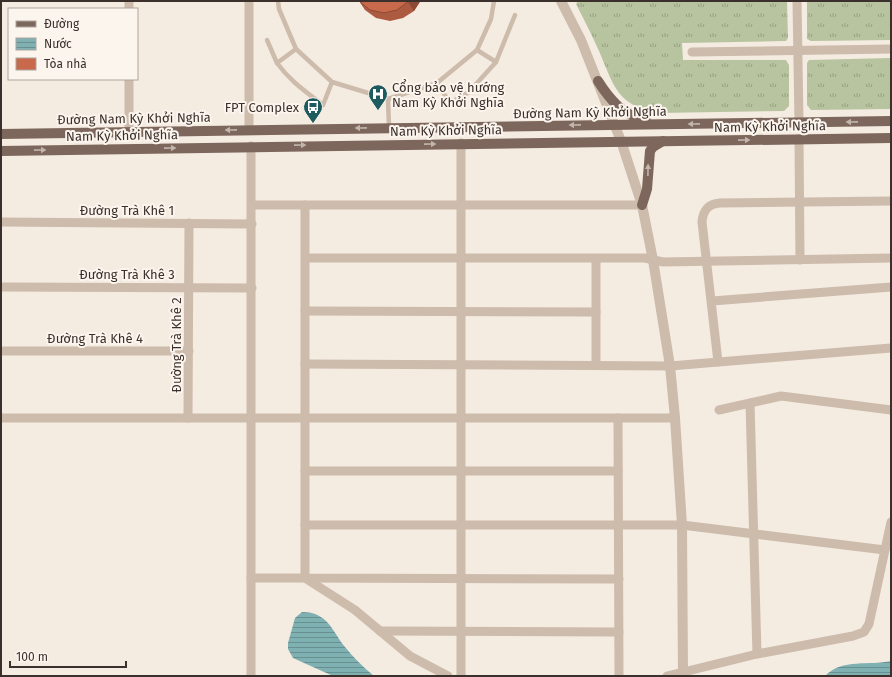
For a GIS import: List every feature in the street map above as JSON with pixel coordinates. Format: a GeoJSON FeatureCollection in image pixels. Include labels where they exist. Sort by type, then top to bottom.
{"type":"FeatureCollection","features":[{"type":"Feature","properties":{"kind":"main road"},"geometry":{"type":"LineString","coordinates":[[598,81],[611,100],[622,110],[636,118],[660,124]]}},
{"type":"Feature","properties":{"kind":"main road","name":"Đường Nam Kỳ Khởi Nghĩa"},"geometry":{"type":"LineString","coordinates":[[1,134],[389,127],[891,121]]}},
{"type":"Feature","properties":{"kind":"main road","name":"Nam Kỳ Khởi Nghĩa"},"geometry":{"type":"LineString","coordinates":[[1,150],[891,138]]}},
{"type":"Feature","properties":{"kind":"main road"},"geometry":{"type":"LineString","coordinates":[[642,205],[647,189],[650,151],[653,147],[663,141]]}},
{"type":"Feature","properties":{"kind":"street"},"geometry":{"type":"LineString","coordinates":[[249,1],[249,130]]}},
{"type":"Feature","properties":{"kind":"street"},"geometry":{"type":"LineString","coordinates":[[561,1],[581,40],[621,141],[642,205],[653,260],[670,366],[675,418],[682,525],[683,674]]}},
{"type":"Feature","properties":{"kind":"street"},"geometry":{"type":"LineString","coordinates":[[796,1],[798,122]]}},
{"type":"Feature","properties":{"kind":"street"},"geometry":{"type":"LineString","coordinates":[[692,52],[891,49]]}},
{"type":"Feature","properties":{"kind":"street"},"geometry":{"type":"LineString","coordinates":[[129,80],[129,131]]}},
{"type":"Feature","properties":{"kind":"street"},"geometry":{"type":"LineString","coordinates":[[799,139],[800,260]]}},
{"type":"Feature","properties":{"kind":"street"},"geometry":{"type":"LineString","coordinates":[[461,143],[461,676]]}},
{"type":"Feature","properties":{"kind":"street"},"geometry":{"type":"LineString","coordinates":[[251,146],[251,676]]}},
{"type":"Feature","properties":{"kind":"street"},"geometry":{"type":"LineString","coordinates":[[718,362],[702,222],[704,211],[708,206],[720,203],[891,201]]}},
{"type":"Feature","properties":{"kind":"street"},"geometry":{"type":"LineString","coordinates":[[252,204],[642,205]]}},
{"type":"Feature","properties":{"kind":"street"},"geometry":{"type":"LineString","coordinates":[[305,204],[305,578]]}},
{"type":"Feature","properties":{"kind":"street","name":"Đường Trà Khê 1"},"geometry":{"type":"LineString","coordinates":[[1,222],[252,224]]}},
{"type":"Feature","properties":{"kind":"street","name":"Đường Trà Khê 2"},"geometry":{"type":"LineString","coordinates":[[188,418],[189,223]]}},
{"type":"Feature","properties":{"kind":"street"},"geometry":{"type":"LineString","coordinates":[[306,258],[645,258],[663,262],[891,258]]}},
{"type":"Feature","properties":{"kind":"street"},"geometry":{"type":"LineString","coordinates":[[596,259],[596,365]]}},
{"type":"Feature","properties":{"kind":"street","name":"Đường Trà Khê 3"},"geometry":{"type":"LineString","coordinates":[[1,287],[252,288]]}},
{"type":"Feature","properties":{"kind":"street"},"geometry":{"type":"LineString","coordinates":[[712,301],[891,287]]}},
{"type":"Feature","properties":{"kind":"street"},"geometry":{"type":"LineString","coordinates":[[305,311],[596,312]]}},
{"type":"Feature","properties":{"kind":"street"},"geometry":{"type":"LineString","coordinates":[[305,364],[670,366],[891,348]]}},
{"type":"Feature","properties":{"kind":"street","name":"Đường Trà Khê 4"},"geometry":{"type":"LineString","coordinates":[[1,351],[189,351]]}},
{"type":"Feature","properties":{"kind":"street"},"geometry":{"type":"LineString","coordinates":[[719,410],[773,396],[788,396],[891,410]]}},
{"type":"Feature","properties":{"kind":"street"},"geometry":{"type":"LineString","coordinates":[[750,403],[757,654]]}},
{"type":"Feature","properties":{"kind":"street"},"geometry":{"type":"LineString","coordinates":[[1,418],[675,418]]}},
{"type":"Feature","properties":{"kind":"street"},"geometry":{"type":"LineString","coordinates":[[618,418],[619,676]]}},
{"type":"Feature","properties":{"kind":"street"},"geometry":{"type":"LineString","coordinates":[[305,471],[618,471]]}},
{"type":"Feature","properties":{"kind":"street"},"geometry":{"type":"LineString","coordinates":[[667,676],[683,674],[757,654],[859,635],[864,632],[869,624],[891,522]]}},
{"type":"Feature","properties":{"kind":"street"},"geometry":{"type":"LineString","coordinates":[[305,525],[682,525],[885,550]]}},
{"type":"Feature","properties":{"kind":"street"},"geometry":{"type":"LineString","coordinates":[[251,578],[618,578]]}},
{"type":"Feature","properties":{"kind":"street"},"geometry":{"type":"LineString","coordinates":[[305,578],[355,610],[410,656],[448,676]]}},
{"type":"Feature","properties":{"kind":"street"},"geometry":{"type":"LineString","coordinates":[[380,631],[618,632]]}},
{"type":"Feature","properties":{"kind":"lane"},"geometry":{"type":"LineString","coordinates":[[278,1],[279,9],[296,49],[332,82],[388,98],[437,83],[476,50],[491,18],[494,1]]}},
{"type":"Feature","properties":{"kind":"lane"},"geometry":{"type":"LineString","coordinates":[[437,83],[450,103],[470,92],[496,62],[516,15]]}},
{"type":"Feature","properties":{"kind":"lane"},"geometry":{"type":"LineString","coordinates":[[267,40],[276,63],[287,77],[300,89],[323,105],[332,82]]}},
{"type":"Feature","properties":{"kind":"lane"},"geometry":{"type":"LineString","coordinates":[[276,63],[296,49]]}},
{"type":"Feature","properties":{"kind":"lane"},"geometry":{"type":"LineString","coordinates":[[476,50],[496,62]]}},
{"type":"Feature","properties":{"kind":"lane"},"geometry":{"type":"LineString","coordinates":[[388,98],[389,127]]}},
{"type":"Feature","properties":{"kind":"green space"},"geometry":{"type":"Polygon","coordinates":[[[578,1],[787,1],[788,38],[786,41],[682,43],[683,60],[786,60],[789,65],[789,106],[784,111],[659,113],[645,110],[634,105],[626,100],[614,84],[594,39],[576,4],[578,1]]]}},
{"type":"Feature","properties":{"kind":"green space"},"geometry":{"type":"Polygon","coordinates":[[[807,1],[891,1],[891,40],[811,41],[807,39],[807,1]]]}},
{"type":"Feature","properties":{"kind":"green space"},"geometry":{"type":"Polygon","coordinates":[[[891,58],[891,109],[811,110],[807,105],[807,63],[809,60],[891,58]]]}},
{"type":"Feature","properties":{"kind":"water"},"geometry":{"type":"Polygon","coordinates":[[[302,612],[318,615],[324,619],[352,655],[374,676],[333,676],[293,658],[288,649],[288,643],[295,618],[302,612]]]}},
{"type":"Feature","properties":{"kind":"water"},"geometry":{"type":"Polygon","coordinates":[[[891,661],[891,676],[825,676],[832,670],[848,665],[891,661]]]}},
{"type":"Feature","properties":{"kind":"building"},"geometry":{"type":"Polygon","coordinates":[[[359,1],[409,1],[397,10],[384,13],[370,10],[359,1]]]}},
{"type":"Feature","properties":{"kind":"place","name":"Cổng bảo vệ hướng Nam Kỳ Khởi Nghĩa"},"geometry":{"type":"Point","coordinates":[378,111]}},
{"type":"Feature","properties":{"kind":"place","name":"FPT Complex"},"geometry":{"type":"Point","coordinates":[313,124]}}]}
